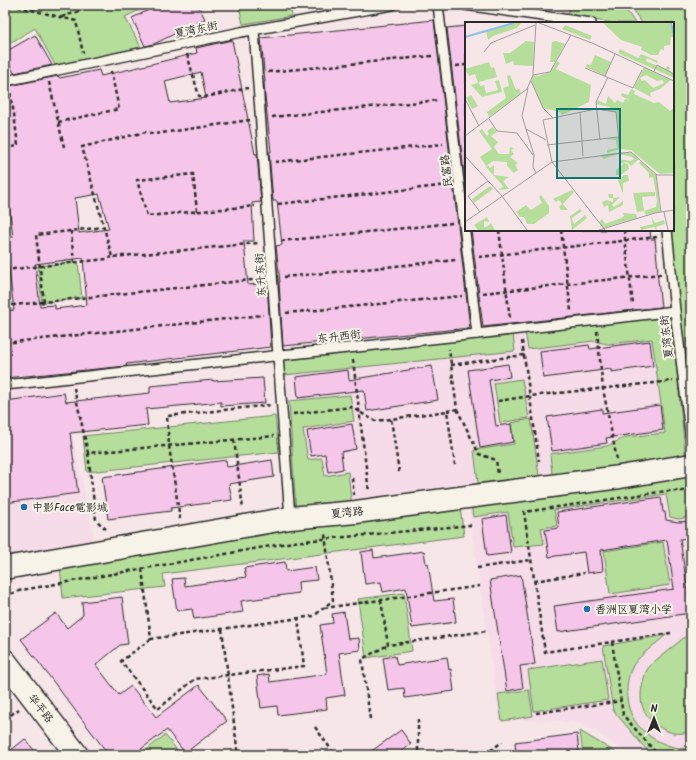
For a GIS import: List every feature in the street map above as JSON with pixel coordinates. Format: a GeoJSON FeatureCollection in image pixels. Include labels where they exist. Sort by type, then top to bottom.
{"type":"FeatureCollection","features":[{"type":"Feature","properties":{"kind":"street","name":"夏湾路"},"geometry":{"type":"LineString","coordinates":[[5,568],[290,518],[356,512],[501,493],[620,477],[691,465]]}},
{"type":"Feature","properties":{"kind":"street","name":"华平路"},"geometry":{"type":"LineString","coordinates":[[5,662],[77,755]]}},
{"type":"Feature","properties":{"kind":"lane","name":"夏湾东街"},"geometry":{"type":"LineString","coordinates":[[6,81],[254,30],[392,5]]}},
{"type":"Feature","properties":{"kind":"lane","name":"民富路"},"geometry":{"type":"LineString","coordinates":[[438,5],[477,334]]}},
{"type":"Feature","properties":{"kind":"lane"},"geometry":{"type":"LineString","coordinates":[[465,5],[583,22]]}},
{"type":"Feature","properties":{"kind":"lane","name":"东升东街"},"geometry":{"type":"LineString","coordinates":[[254,30],[290,518]]}},
{"type":"Feature","properties":{"kind":"lane","name":"夏湾东街"},"geometry":{"type":"LineString","coordinates":[[667,231],[691,441]]}},
{"type":"Feature","properties":{"kind":"lane","name":"东升西街"},"geometry":{"type":"LineString","coordinates":[[5,385],[675,311]]}},
{"type":"Feature","properties":{"kind":"path"},"geometry":{"type":"LineString","coordinates":[[11,5],[76,21],[85,64]]}},
{"type":"Feature","properties":{"kind":"path"},"geometry":{"type":"LineString","coordinates":[[61,18],[96,5]]}},
{"type":"Feature","properties":{"kind":"path"},"geometry":{"type":"LineString","coordinates":[[185,44],[199,96],[205,98],[258,86]]}},
{"type":"Feature","properties":{"kind":"path"},"geometry":{"type":"LineString","coordinates":[[258,74],[444,54]]}},
{"type":"Feature","properties":{"kind":"path"},"geometry":{"type":"LineString","coordinates":[[58,122],[119,109],[108,60]]}},
{"type":"Feature","properties":{"kind":"path"},"geometry":{"type":"LineString","coordinates":[[47,72],[64,147]]}},
{"type":"Feature","properties":{"kind":"path"},"geometry":{"type":"LineString","coordinates":[[5,148],[18,146],[14,114],[6,81]]}},
{"type":"Feature","properties":{"kind":"path"},"geometry":{"type":"LineString","coordinates":[[264,164],[454,143]]}},
{"type":"Feature","properties":{"kind":"path"},"geometry":{"type":"LineString","coordinates":[[197,211],[193,174],[137,180],[146,216],[267,205],[459,183]]}},
{"type":"Feature","properties":{"kind":"path"},"geometry":{"type":"LineString","coordinates":[[44,302],[36,235],[104,227]]}},
{"type":"Feature","properties":{"kind":"path"},"geometry":{"type":"LineString","coordinates":[[71,231],[74,262]]}},
{"type":"Feature","properties":{"kind":"path"},"geometry":{"type":"LineString","coordinates":[[499,231],[507,291],[524,355],[539,461]]}},
{"type":"Feature","properties":{"kind":"path"},"geometry":{"type":"LineString","coordinates":[[562,231],[572,323]]}},
{"type":"Feature","properties":{"kind":"path"},"geometry":{"type":"LineString","coordinates":[[624,231],[634,315]]}},
{"type":"Feature","properties":{"kind":"path"},"geometry":{"type":"LineString","coordinates":[[5,292],[6,306],[468,259],[660,237]]}},
{"type":"Feature","properties":{"kind":"path"},"geometry":{"type":"LineString","coordinates":[[5,270],[107,259],[112,257]]}},
{"type":"Feature","properties":{"kind":"path"},"geometry":{"type":"LineString","coordinates":[[5,343],[275,314],[472,295],[671,272]]}},
{"type":"Feature","properties":{"kind":"path"},"geometry":{"type":"LineString","coordinates":[[596,320],[604,389],[616,455]]}},
{"type":"Feature","properties":{"kind":"path"},"geometry":{"type":"LineString","coordinates":[[447,337],[457,409],[479,454],[496,460],[501,493]]}},
{"type":"Feature","properties":{"kind":"path"},"geometry":{"type":"LineString","coordinates":[[351,347],[370,495]]}},
{"type":"Feature","properties":{"kind":"path"},"geometry":{"type":"LineString","coordinates":[[451,365],[524,355]]}},
{"type":"Feature","properties":{"kind":"path"},"geometry":{"type":"LineString","coordinates":[[72,378],[88,453],[96,520],[110,532]]}},
{"type":"Feature","properties":{"kind":"path"},"geometry":{"type":"LineString","coordinates":[[498,401],[530,396],[684,380]]}},
{"type":"Feature","properties":{"kind":"path"},"geometry":{"type":"LineString","coordinates":[[180,521],[166,416],[282,404]]}},
{"type":"Feature","properties":{"kind":"path"},"geometry":{"type":"LineString","coordinates":[[282,415],[352,407],[376,421],[457,409]]}},
{"type":"Feature","properties":{"kind":"path"},"geometry":{"type":"LineString","coordinates":[[447,410],[455,465]]}},
{"type":"Feature","properties":{"kind":"path"},"geometry":{"type":"LineString","coordinates":[[391,419],[399,472]]}},
{"type":"Feature","properties":{"kind":"path"},"geometry":{"type":"LineString","coordinates":[[88,453],[284,435]]}},
{"type":"Feature","properties":{"kind":"path"},"geometry":{"type":"LineString","coordinates":[[234,440],[243,511]]}},
{"type":"Feature","properties":{"kind":"path"},"geometry":{"type":"LineString","coordinates":[[671,633],[545,652],[524,512],[666,491],[691,491]]}},
{"type":"Feature","properties":{"kind":"path"},"geometry":{"type":"LineString","coordinates":[[298,618],[304,666],[195,679],[158,708],[121,660],[151,639],[298,618],[314,616],[333,600],[322,515]]}},
{"type":"Feature","properties":{"kind":"path"},"geometry":{"type":"LineString","coordinates":[[5,597],[22,590],[293,542],[471,525]]}},
{"type":"Feature","properties":{"kind":"path"},"geometry":{"type":"LineString","coordinates":[[477,568],[531,560]]}},
{"type":"Feature","properties":{"kind":"path"},"geometry":{"type":"LineString","coordinates":[[142,569],[151,639]]}},
{"type":"Feature","properties":{"kind":"path"},"geometry":{"type":"LineString","coordinates":[[534,581],[584,574]]}},
{"type":"Feature","properties":{"kind":"path"},"geometry":{"type":"LineString","coordinates":[[323,608],[480,586]]}},
{"type":"Feature","properties":{"kind":"path"},"geometry":{"type":"LineString","coordinates":[[381,600],[388,645]]}},
{"type":"Feature","properties":{"kind":"path"},"geometry":{"type":"LineString","coordinates":[[222,629],[238,755]]}},
{"type":"Feature","properties":{"kind":"path"},"geometry":{"type":"LineString","coordinates":[[370,719],[362,659],[388,645],[486,631]]}},
{"type":"Feature","properties":{"kind":"path"},"geometry":{"type":"LineString","coordinates":[[612,642],[623,715],[658,755]]}},
{"type":"Feature","properties":{"kind":"path"},"geometry":{"type":"LineString","coordinates":[[536,713],[621,701]]}},
{"type":"Feature","properties":{"kind":"path"},"geometry":{"type":"LineString","coordinates":[[5,719],[21,707]]}},
{"type":"Feature","properties":{"kind":"path"},"geometry":{"type":"LineString","coordinates":[[418,719],[418,755]]}},
{"type":"Feature","properties":{"kind":"path"},"geometry":{"type":"LineString","coordinates":[[315,727],[335,755]]}},
{"type":"Feature","properties":{"kind":"path"},"geometry":{"type":"LineString","coordinates":[[485,755],[502,742]]}},
{"type":"Feature","properties":{"kind":"shaded area"},"geometry":{"type":"Polygon","coordinates":[[[674,312],[691,453],[691,755],[632,755],[583,724],[557,721],[523,720],[500,722],[467,498],[291,517],[279,356],[674,312]]]}},
{"type":"Feature","properties":{"kind":"shaded area"},"geometry":{"type":"Polygon","coordinates":[[[61,380],[97,551],[5,567],[5,386],[61,380]]]}},
{"type":"Feature","properties":{"kind":"green space"},"geometry":{"type":"Polygon","coordinates":[[[5,5],[150,5],[125,17],[141,47],[55,65],[35,28],[10,43],[5,32],[5,5]]]}},
{"type":"Feature","properties":{"kind":"green space"},"geometry":{"type":"Polygon","coordinates":[[[290,5],[292,16],[243,24],[239,6],[290,5]]]}},
{"type":"Feature","properties":{"kind":"green space"},"geometry":{"type":"Polygon","coordinates":[[[571,5],[623,5],[634,22],[607,22],[567,16],[571,5]]]}},
{"type":"Feature","properties":{"kind":"green space"},"geometry":{"type":"Polygon","coordinates":[[[629,5],[691,5],[691,419],[668,231],[674,231],[674,22],[641,22],[629,5]]]}},
{"type":"Feature","properties":{"kind":"green space"},"geometry":{"type":"Polygon","coordinates":[[[78,262],[82,298],[42,303],[38,266],[78,262]]]}},
{"type":"Feature","properties":{"kind":"green space"},"geometry":{"type":"Polygon","coordinates":[[[671,315],[686,461],[553,483],[550,454],[607,446],[626,437],[665,433],[652,339],[608,344],[593,341],[528,349],[525,331],[671,315]]]}},
{"type":"Feature","properties":{"kind":"green space"},"geometry":{"type":"Polygon","coordinates":[[[513,334],[515,351],[284,375],[282,359],[513,334]]]}},
{"type":"Feature","properties":{"kind":"green space"},"geometry":{"type":"Polygon","coordinates":[[[522,379],[529,418],[500,423],[494,383],[522,379]]]}},
{"type":"Feature","properties":{"kind":"green space"},"geometry":{"type":"Polygon","coordinates":[[[350,395],[354,421],[303,429],[308,460],[322,458],[325,476],[348,472],[352,508],[296,513],[289,401],[350,395]]]}},
{"type":"Feature","properties":{"kind":"green space"},"geometry":{"type":"Polygon","coordinates":[[[275,416],[279,452],[87,472],[83,436],[275,416]]]}},
{"type":"Feature","properties":{"kind":"green space"},"geometry":{"type":"Polygon","coordinates":[[[531,419],[540,483],[479,491],[474,450],[514,444],[511,423],[531,419]]]}},
{"type":"Feature","properties":{"kind":"green space"},"geometry":{"type":"Polygon","coordinates":[[[691,469],[691,517],[678,519],[670,517],[666,494],[554,510],[557,526],[541,528],[544,544],[513,547],[508,512],[473,517],[471,505],[691,469]]]}},
{"type":"Feature","properties":{"kind":"green space"},"geometry":{"type":"Polygon","coordinates":[[[460,507],[464,536],[163,574],[165,587],[63,598],[60,564],[293,524],[460,507]]]}},
{"type":"Feature","properties":{"kind":"green space"},"geometry":{"type":"Polygon","coordinates":[[[663,542],[670,585],[610,594],[604,551],[663,542]]]}},
{"type":"Feature","properties":{"kind":"green space"},"geometry":{"type":"Polygon","coordinates":[[[404,593],[412,651],[366,658],[358,599],[404,593]]]}},
{"type":"Feature","properties":{"kind":"green space"},"geometry":{"type":"Polygon","coordinates":[[[691,632],[691,732],[673,733],[658,727],[647,716],[642,703],[642,687],[645,674],[651,665],[691,632]]]}},
{"type":"Feature","properties":{"kind":"green space"},"geometry":{"type":"Polygon","coordinates":[[[666,635],[632,667],[627,684],[628,704],[638,725],[646,733],[667,745],[691,749],[691,755],[651,755],[613,710],[603,646],[666,635]]]}},
{"type":"Feature","properties":{"kind":"green space"},"geometry":{"type":"Polygon","coordinates":[[[602,659],[608,700],[534,711],[528,670],[602,659]]]}},
{"type":"Feature","properties":{"kind":"green space"},"geometry":{"type":"Polygon","coordinates":[[[529,690],[533,716],[502,721],[498,694],[529,690]]]}},
{"type":"Feature","properties":{"kind":"green space"},"geometry":{"type":"Polygon","coordinates":[[[580,731],[620,755],[583,755],[580,731]]]}},
{"type":"Feature","properties":{"kind":"green space"},"geometry":{"type":"Polygon","coordinates":[[[165,735],[181,755],[140,755],[165,735]]]}},
{"type":"Feature","properties":{"kind":"building"},"geometry":{"type":"Polygon","coordinates":[[[159,5],[198,5],[205,19],[154,44],[145,46],[132,18],[159,5]]]}},
{"type":"Feature","properties":{"kind":"building"},"geometry":{"type":"Polygon","coordinates":[[[434,20],[470,328],[283,346],[280,282],[276,246],[282,245],[277,201],[273,201],[269,152],[271,152],[261,38],[434,20]]]}},
{"type":"Feature","properties":{"kind":"building"},"geometry":{"type":"Polygon","coordinates":[[[465,26],[465,181],[447,28],[465,26]]]}},
{"type":"Feature","properties":{"kind":"building"},"geometry":{"type":"Polygon","coordinates":[[[35,35],[52,65],[14,73],[5,56],[5,52],[35,35]]]}},
{"type":"Feature","properties":{"kind":"building"},"geometry":{"type":"Polygon","coordinates":[[[232,40],[255,154],[257,154],[261,202],[252,203],[254,241],[244,241],[248,285],[267,283],[271,347],[126,364],[127,366],[5,378],[5,311],[14,310],[5,239],[5,237],[13,237],[9,206],[5,207],[5,87],[58,76],[60,78],[99,70],[101,76],[197,53],[196,48],[232,40]],[[201,72],[165,81],[170,103],[206,98],[201,72]],[[99,194],[75,198],[79,233],[109,229],[99,194]],[[83,258],[35,264],[40,306],[55,305],[55,309],[87,305],[83,258]]]}},
{"type":"Feature","properties":{"kind":"building"},"geometry":{"type":"Polygon","coordinates":[[[471,231],[650,231],[651,239],[655,239],[661,307],[483,327],[471,231]]]}},
{"type":"Feature","properties":{"kind":"building"},"geometry":{"type":"Polygon","coordinates":[[[650,341],[653,366],[611,372],[611,369],[543,378],[540,351],[589,345],[590,349],[650,341]]]}},
{"type":"Feature","properties":{"kind":"building"},"geometry":{"type":"Polygon","coordinates":[[[508,364],[510,377],[489,380],[496,426],[511,424],[513,442],[480,448],[468,370],[508,364]]]}},
{"type":"Feature","properties":{"kind":"building"},"geometry":{"type":"Polygon","coordinates":[[[432,366],[438,400],[367,411],[364,390],[298,398],[296,377],[348,370],[349,380],[432,366]]]}},
{"type":"Feature","properties":{"kind":"building"},"geometry":{"type":"Polygon","coordinates":[[[263,378],[265,403],[221,406],[221,402],[146,409],[148,425],[70,433],[78,493],[5,503],[5,401],[64,393],[66,402],[150,393],[150,386],[213,380],[263,378]]]}},
{"type":"Feature","properties":{"kind":"building"},"geometry":{"type":"Polygon","coordinates":[[[660,405],[663,430],[606,438],[607,443],[552,451],[547,417],[602,409],[602,413],[660,405]]]}},
{"type":"Feature","properties":{"kind":"building"},"geometry":{"type":"Polygon","coordinates":[[[352,424],[356,449],[341,452],[343,469],[328,472],[325,454],[311,456],[307,431],[352,424]]]}},
{"type":"Feature","properties":{"kind":"building"},"geometry":{"type":"Polygon","coordinates":[[[226,460],[227,467],[272,460],[274,477],[229,484],[232,500],[171,508],[171,511],[108,519],[102,477],[226,460]]]}},
{"type":"Feature","properties":{"kind":"building"},"geometry":{"type":"Polygon","coordinates":[[[661,497],[663,512],[665,512],[666,520],[678,522],[691,521],[691,538],[680,539],[691,613],[558,632],[554,606],[674,589],[667,540],[601,550],[603,571],[587,573],[584,552],[549,557],[545,530],[559,528],[557,512],[661,497]]]}},
{"type":"Feature","properties":{"kind":"building"},"geometry":{"type":"Polygon","coordinates":[[[506,515],[511,553],[487,556],[482,519],[506,515]]]}},
{"type":"Feature","properties":{"kind":"building"},"geometry":{"type":"Polygon","coordinates":[[[373,550],[374,558],[424,551],[426,564],[428,563],[434,601],[453,599],[456,622],[412,628],[406,588],[383,592],[381,582],[365,584],[361,552],[373,550]]]}},
{"type":"Feature","properties":{"kind":"building"},"geometry":{"type":"Polygon","coordinates":[[[285,562],[286,571],[315,567],[317,580],[298,582],[299,593],[241,601],[243,612],[194,619],[192,609],[177,611],[172,579],[184,578],[185,586],[246,577],[244,568],[285,562]]]}},
{"type":"Feature","properties":{"kind":"building"},"geometry":{"type":"Polygon","coordinates":[[[521,575],[535,664],[520,666],[523,688],[507,691],[490,580],[521,575]]]}},
{"type":"Feature","properties":{"kind":"building"},"geometry":{"type":"Polygon","coordinates":[[[122,597],[128,644],[120,645],[96,665],[119,695],[131,686],[156,717],[199,685],[227,721],[185,753],[167,730],[133,755],[109,755],[21,639],[56,613],[67,628],[83,615],[82,602],[122,597]]]}},
{"type":"Feature","properties":{"kind":"building"},"geometry":{"type":"Polygon","coordinates":[[[344,612],[348,639],[359,638],[360,650],[339,653],[345,695],[326,698],[327,709],[278,715],[277,706],[261,708],[257,676],[269,674],[270,682],[327,674],[320,625],[333,623],[332,614],[344,612]]]}},
{"type":"Feature","properties":{"kind":"building"},"geometry":{"type":"Polygon","coordinates":[[[395,656],[397,665],[447,657],[449,670],[451,669],[454,691],[405,698],[404,688],[388,690],[383,658],[395,656]]]}},
{"type":"Feature","properties":{"kind":"building"},"geometry":{"type":"Polygon","coordinates":[[[401,730],[411,744],[397,755],[366,755],[401,730]]]}},
{"type":"Feature","properties":{"kind":"building"},"geometry":{"type":"Polygon","coordinates":[[[577,734],[579,751],[565,753],[565,755],[516,755],[515,742],[577,734]]]}},
{"type":"Feature","properties":{"kind":"building"},"geometry":{"type":"Polygon","coordinates":[[[25,739],[38,755],[5,755],[25,739]]]}},
{"type":"Feature","properties":{"kind":"place","name":"中影Face電影城"},"geometry":{"type":"Point","coordinates":[24,507]}},
{"type":"Feature","properties":{"kind":"place","name":"香洲区夏湾小学"},"geometry":{"type":"Point","coordinates":[587,609]}}]}
